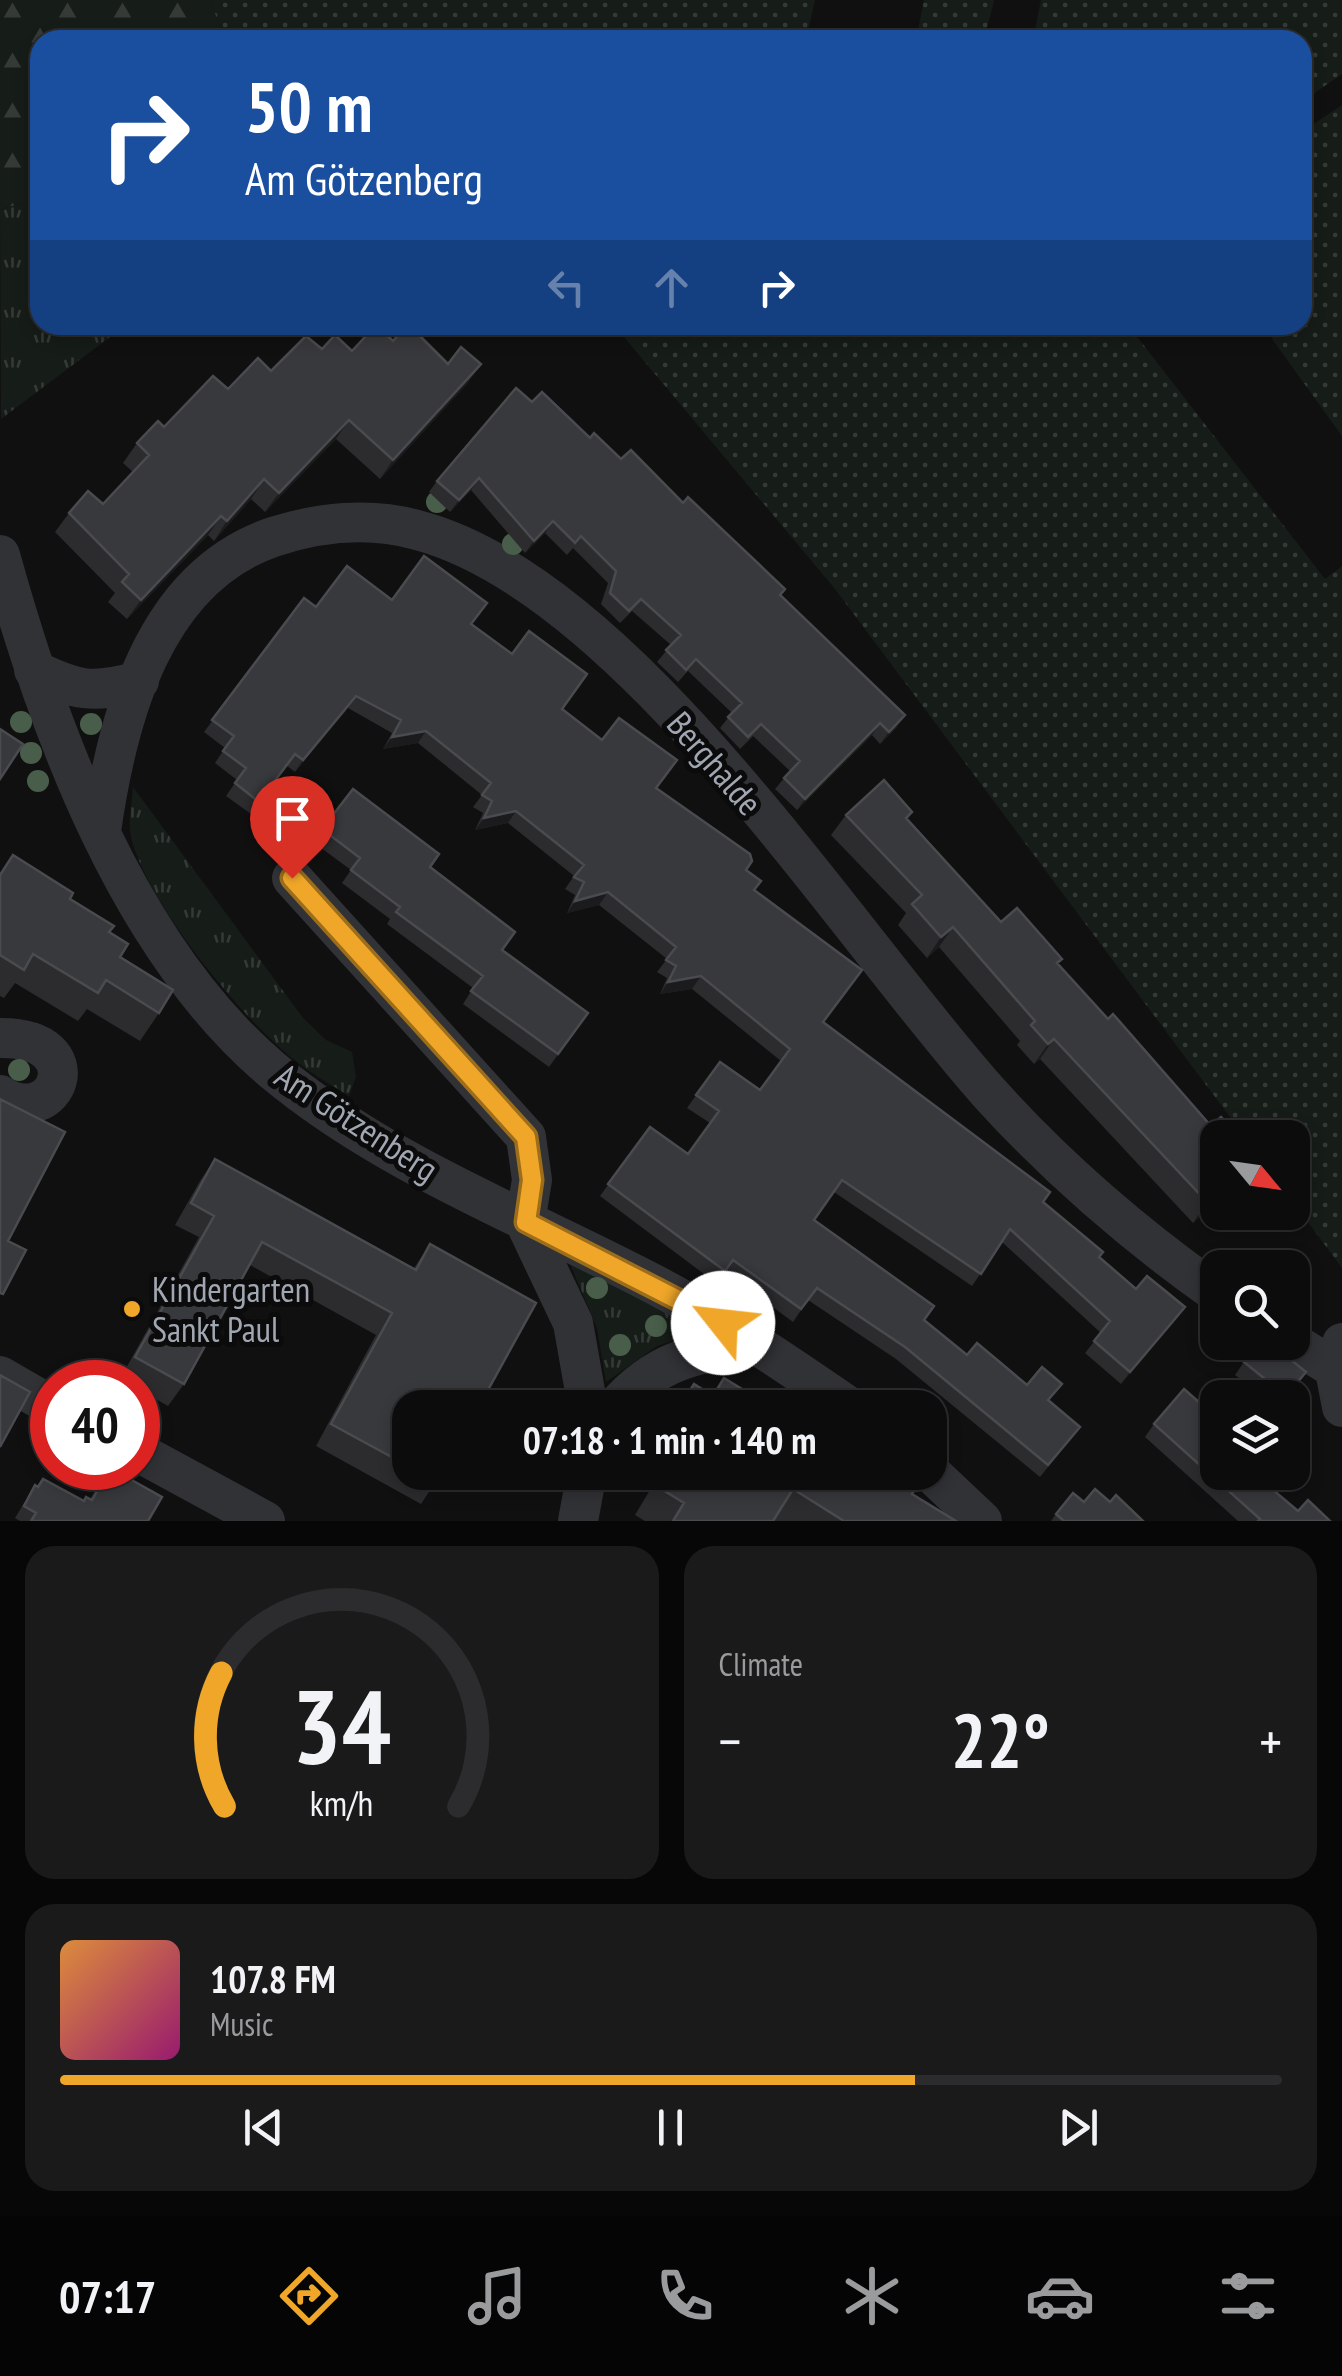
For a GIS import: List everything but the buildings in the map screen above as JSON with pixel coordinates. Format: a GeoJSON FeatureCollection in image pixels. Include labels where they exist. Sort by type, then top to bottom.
{"type":"FeatureCollection","features":[{"type":"Feature","properties":{"kind":"street","name":"Berghalde"},"geometry":{"type":"LineString","coordinates":[[101,831],[108,782],[139,680],[161,631],[196,585],[254,544],[328,523],[374,522],[417,530],[467,548],[566,612],[671,711],[991,1095],[1109,1210],[1200,1280]]}},
{"type":"Feature","properties":{"kind":"street","name":"Am Götzenberg"},"geometry":{"type":"LineString","coordinates":[[0,555],[34,670],[101,831],[149,920],[194,987],[268,1066],[328,1111],[390,1150],[658,1286],[824,1390]]}},
{"type":"Feature","properties":{"kind":"street"},"geometry":{"type":"LineString","coordinates":[[34,670],[79,690],[95,691],[139,680]]}},
{"type":"Feature","properties":{"kind":"street"},"geometry":{"type":"LineString","coordinates":[[292,878],[526,1137],[532,1180],[526,1222],[572,1323],[585,1390]]}},
{"type":"Feature","properties":{"kind":"street"},"geometry":{"type":"LineString","coordinates":[[0,1038],[44,1044],[52,1052],[57,1072],[48,1095],[32,1106],[23,1107],[0,1095]]}},
{"type":"Feature","properties":{"kind":"street"},"geometry":{"type":"LineString","coordinates":[[634,1390],[657,1368],[682,1356],[758,1345]]}},
{"type":"Feature","properties":{"kind":"street"},"geometry":{"type":"LineString","coordinates":[[1310,1354],[1340,1373]]}},
{"type":"Feature","properties":{"kind":"street"},"geometry":{"type":"LineString","coordinates":[[0,1376],[30,1393]]}},
{"type":"Feature","properties":{"kind":"street"},"geometry":{"type":"LineString","coordinates":[[160,1464],[265,1521]]}},
{"type":"Feature","properties":{"kind":"street"},"geometry":{"type":"LineString","coordinates":[[947,1488],[982,1521]]}},
{"type":"Feature","properties":{"kind":"street"},"geometry":{"type":"LineString","coordinates":[[578,1521],[584,1490]]}},
{"type":"Feature","properties":{"kind":"green space"},"geometry":{"type":"Polygon","coordinates":[[[0,0],[210,0],[221,30],[30,30],[30,202],[0,209],[0,0]]]}},
{"type":"Feature","properties":{"kind":"green space"},"geometry":{"type":"Polygon","coordinates":[[[210,0],[815,0],[808,30],[221,30],[210,0]]]}},
{"type":"Feature","properties":{"kind":"green space"},"geometry":{"type":"Polygon","coordinates":[[[924,0],[994,0],[986,30],[918,30],[924,0]]]}},
{"type":"Feature","properties":{"kind":"green space"},"geometry":{"type":"Polygon","coordinates":[[[1041,0],[1342,0],[1342,74],[1312,95],[1312,30],[1035,30],[1041,0]]]}},
{"type":"Feature","properties":{"kind":"green space"},"geometry":{"type":"Polygon","coordinates":[[[1342,105],[1342,436],[1269,335],[1312,335],[1312,125],[1342,105]]]}},
{"type":"Feature","properties":{"kind":"green space"},"geometry":{"type":"Polygon","coordinates":[[[30,202],[30,335],[113,335],[1,419],[0,209],[30,202]]]}},
{"type":"Feature","properties":{"kind":"green space"},"geometry":{"type":"Polygon","coordinates":[[[622,335],[1136,335],[1325,579],[1342,566],[1342,1268],[1310,1225],[1310,1120],[1232,1120],[835,589],[622,335]]]}},
{"type":"Feature","properties":{"kind":"green space"},"geometry":{"type":"Polygon","coordinates":[[[133,787],[303,1018],[326,1040],[352,1052],[356,1077],[349,1096],[303,1067],[275,1043],[226,991],[178,929],[142,868],[132,841],[133,787]]]}},
{"type":"Feature","properties":{"kind":"green space"},"geometry":{"type":"Polygon","coordinates":[[[568,1259],[700,1332],[657,1346],[606,1382],[597,1328],[568,1259]]]}},
{"type":"Feature","properties":{"kind":"place","name":"Kindergarten Sankt Paul"},"geometry":{"type":"Point","coordinates":[132,1309]}},
{"type":"Feature","properties":{"kind":"route"},"geometry":{"type":"LineString","coordinates":[[292,878],[526,1137],[532,1154],[532,1180],[526,1222],[658,1286],[723,1323]]}}]}
